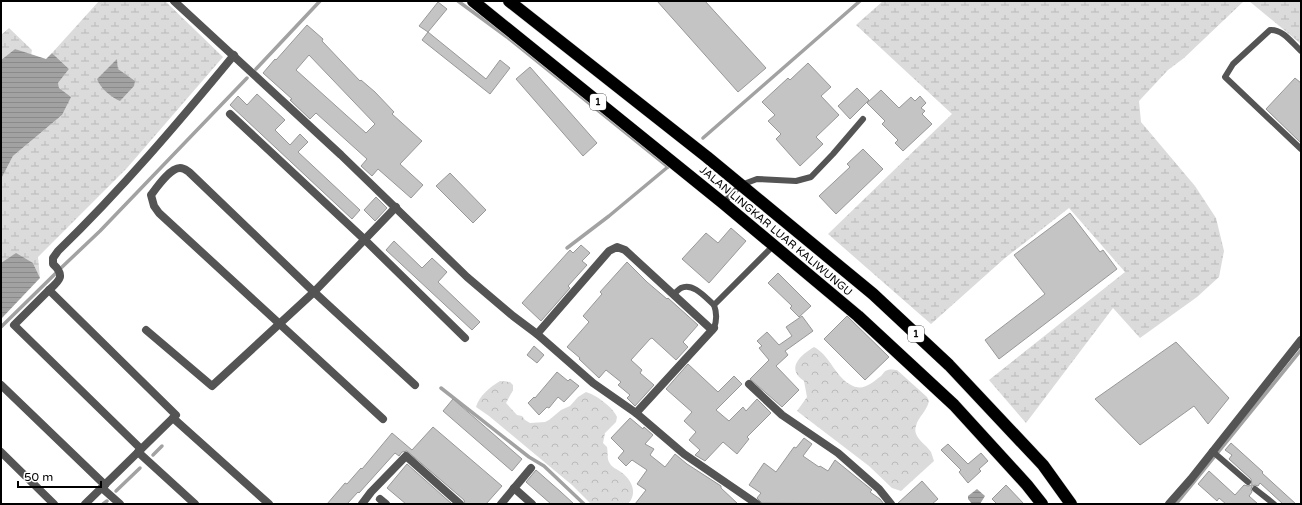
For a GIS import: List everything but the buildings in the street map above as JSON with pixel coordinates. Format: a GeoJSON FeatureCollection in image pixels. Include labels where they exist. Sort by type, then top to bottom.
{"type":"FeatureCollection","features":[{"type":"Feature","properties":{"kind":"highway","name":"JALAN LINGKAR LUAR KALIWUNGU"},"geometry":{"type":"LineString","coordinates":[[473,1],[723,203],[858,316],[954,406],[1027,485],[1042,504]]}},
{"type":"Feature","properties":{"kind":"highway","name":"JALAN LINGKAR LUAR KALIWUNGU"},"geometry":{"type":"LineString","coordinates":[[509,1],[741,184],[873,294],[949,365],[1043,465],[1071,504]]}},
{"type":"Feature","properties":{"kind":"street"},"geometry":{"type":"LineString","coordinates":[[174,1],[234,55],[396,207],[467,277],[537,334],[593,383],[636,413],[684,454],[757,504]]}},
{"type":"Feature","properties":{"kind":"street"},"geometry":{"type":"LineString","coordinates":[[195,504],[139,451],[14,325],[59,281],[60,275],[58,268],[53,264],[53,258],[58,251],[166,137],[234,55]]}},
{"type":"Feature","properties":{"kind":"street"},"geometry":{"type":"LineString","coordinates":[[230,114],[364,239],[465,338]]}},
{"type":"Feature","properties":{"kind":"street"},"geometry":{"type":"LineString","coordinates":[[383,419],[159,212],[154,206],[151,195],[172,171],[178,168],[183,168],[189,172],[314,292],[415,385]]}},
{"type":"Feature","properties":{"kind":"street"},"geometry":{"type":"LineString","coordinates":[[146,330],[212,386],[314,292],[396,207]]}},
{"type":"Feature","properties":{"kind":"street"},"geometry":{"type":"LineString","coordinates":[[537,334],[609,251],[617,247],[625,250],[673,295],[713,329],[636,413]]}},
{"type":"Feature","properties":{"kind":"street"},"geometry":{"type":"LineString","coordinates":[[49,290],[176,415],[85,504]]}},
{"type":"Feature","properties":{"kind":"street"},"geometry":{"type":"LineString","coordinates":[[1168,504],[1301,340]]}},
{"type":"Feature","properties":{"kind":"street"},"geometry":{"type":"LineString","coordinates":[[749,384],[782,415],[838,454],[879,489],[891,504]]}},
{"type":"Feature","properties":{"kind":"street"},"geometry":{"type":"LineString","coordinates":[[1,385],[120,504]]}},
{"type":"Feature","properties":{"kind":"street"},"geometry":{"type":"LineString","coordinates":[[173,418],[269,504]]}},
{"type":"Feature","properties":{"kind":"street"},"geometry":{"type":"LineString","coordinates":[[1,452],[54,504]]}},
{"type":"Feature","properties":{"kind":"street"},"geometry":{"type":"LineString","coordinates":[[362,504],[371,492],[406,456],[460,504]]}},
{"type":"Feature","properties":{"kind":"street"},"geometry":{"type":"LineString","coordinates":[[501,504],[531,468]]}},
{"type":"Feature","properties":{"kind":"street"},"geometry":{"type":"LineString","coordinates":[[514,488],[532,504]]}},
{"type":"Feature","properties":{"kind":"lane"},"geometry":{"type":"LineString","coordinates":[[1301,51],[1285,35],[1274,29],[1270,30],[1233,64],[1225,77],[1301,149]]}},
{"type":"Feature","properties":{"kind":"lane"},"geometry":{"type":"LineString","coordinates":[[723,203],[741,184],[757,179],[796,181],[811,177],[863,119]]}},
{"type":"Feature","properties":{"kind":"lane"},"geometry":{"type":"LineString","coordinates":[[714,305],[774,245]]}},
{"type":"Feature","properties":{"kind":"lane"},"geometry":{"type":"LineString","coordinates":[[673,295],[680,288],[694,288],[714,305],[717,314],[713,329]]}},
{"type":"Feature","properties":{"kind":"lane"},"geometry":{"type":"LineString","coordinates":[[1212,451],[1248,482]]}},
{"type":"Feature","properties":{"kind":"lane"},"geometry":{"type":"LineString","coordinates":[[1255,489],[1274,504]]}},
{"type":"Feature","properties":{"kind":"green space"},"geometry":{"type":"Polygon","coordinates":[[[99,1],[165,1],[223,57],[127,168],[38,257],[40,278],[33,263],[1,263],[1,179],[13,156],[62,115],[58,83],[69,69],[52,53],[99,1]],[[117,60],[97,79],[118,69],[117,60]]]}},
{"type":"Feature","properties":{"kind":"green space"},"geometry":{"type":"Polygon","coordinates":[[[883,1],[1244,1],[1184,58],[1168,70],[1139,101],[1141,122],[1195,186],[1216,218],[1224,251],[1219,277],[1197,297],[1140,338],[1113,308],[1026,423],[989,380],[1125,272],[1069,208],[1005,258],[931,324],[828,234],[952,114],[856,25],[883,1]]]}},
{"type":"Feature","properties":{"kind":"green space"},"geometry":{"type":"Polygon","coordinates":[[[1249,1],[1301,1],[1301,44],[1249,1]]]}},
{"type":"Feature","properties":{"kind":"green space"},"geometry":{"type":"Polygon","coordinates":[[[9,28],[32,50],[31,55],[15,49],[1,60],[1,35],[9,28]]]}},
{"type":"Feature","properties":{"kind":"green space"},"geometry":{"type":"Polygon","coordinates":[[[814,347],[825,356],[842,378],[853,386],[865,387],[875,381],[886,371],[897,370],[927,397],[929,401],[928,405],[917,423],[915,430],[918,437],[931,452],[934,461],[901,491],[892,488],[869,466],[797,411],[807,397],[804,381],[798,376],[795,367],[800,358],[814,347]]]}},
{"type":"Feature","properties":{"kind":"green space"},"geometry":{"type":"Polygon","coordinates":[[[500,381],[510,382],[513,385],[513,390],[506,403],[517,415],[522,416],[530,423],[545,422],[549,420],[561,410],[570,406],[578,397],[586,392],[608,405],[617,417],[616,422],[605,433],[603,443],[607,447],[610,464],[625,475],[631,483],[633,495],[628,504],[591,504],[572,485],[489,416],[476,407],[477,403],[485,392],[500,381]]]}},
{"type":"Feature","properties":{"kind":"shaded area"},"geometry":{"type":"Polygon","coordinates":[[[15,49],[46,59],[52,53],[69,69],[58,83],[59,88],[71,97],[62,115],[13,156],[1,179],[1,60],[15,49]]]}},
{"type":"Feature","properties":{"kind":"shaded area"},"geometry":{"type":"Polygon","coordinates":[[[117,59],[118,69],[135,81],[134,86],[120,101],[113,98],[101,86],[97,79],[117,59]]]}},
{"type":"Feature","properties":{"kind":"shaded area"},"geometry":{"type":"Polygon","coordinates":[[[16,253],[33,263],[40,278],[1,319],[1,263],[16,253]]]}},
{"type":"Feature","properties":{"kind":"shaded area"},"geometry":{"type":"Polygon","coordinates":[[[977,489],[985,496],[980,504],[972,504],[968,499],[968,496],[977,489]]]}},
{"type":"Feature","properties":{"kind":"waterway"},"geometry":{"type":"LineString","coordinates":[[256,69],[320,1]]}},
{"type":"Feature","properties":{"kind":"waterway"},"geometry":{"type":"LineString","coordinates":[[458,1],[507,37],[668,167]]}},
{"type":"Feature","properties":{"kind":"waterway"},"geometry":{"type":"LineString","coordinates":[[703,138],[860,1]]}},
{"type":"Feature","properties":{"kind":"waterway"},"geometry":{"type":"LineString","coordinates":[[61,268],[100,231],[247,78]]}},
{"type":"Feature","properties":{"kind":"waterway"},"geometry":{"type":"LineString","coordinates":[[567,248],[609,216],[669,166]]}},
{"type":"Feature","properties":{"kind":"waterway"},"geometry":{"type":"LineString","coordinates":[[1,327],[57,272]]}},
{"type":"Feature","properties":{"kind":"waterway"},"geometry":{"type":"LineString","coordinates":[[1176,504],[1301,350]]}},
{"type":"Feature","properties":{"kind":"waterway"},"geometry":{"type":"LineString","coordinates":[[441,388],[529,457],[544,466],[584,504]]}},
{"type":"Feature","properties":{"kind":"waterway"},"geometry":{"type":"LineString","coordinates":[[153,455],[162,446]]}},
{"type":"Feature","properties":{"kind":"waterway"},"geometry":{"type":"LineString","coordinates":[[116,491],[140,468]]}},
{"type":"Feature","properties":{"kind":"waterway"},"geometry":{"type":"LineString","coordinates":[[103,504],[107,501]]}}]}
